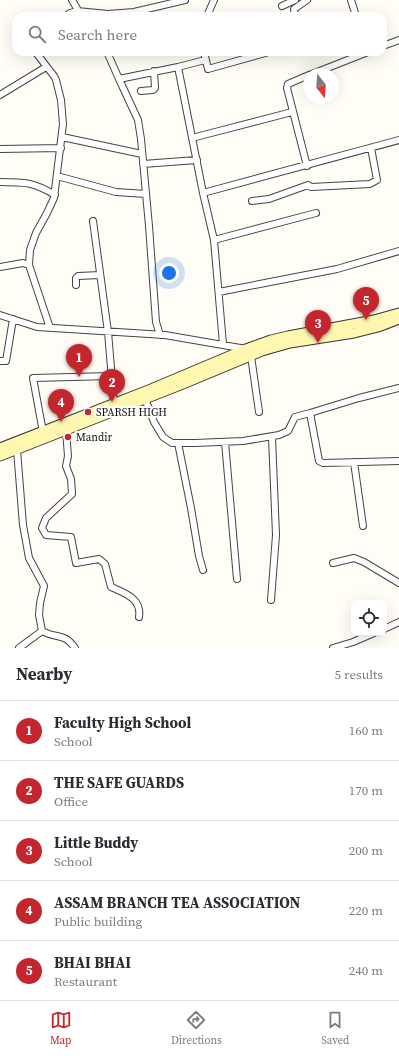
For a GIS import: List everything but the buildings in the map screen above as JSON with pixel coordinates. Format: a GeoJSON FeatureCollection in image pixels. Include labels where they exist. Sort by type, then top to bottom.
{"type":"FeatureCollection","features":[{"type":"Feature","properties":{"kind":"main road"},"geometry":{"type":"LineString","coordinates":[[0,456],[66,431],[144,396],[282,338],[374,320],[399,313]]}},
{"type":"Feature","properties":{"kind":"main road"},"geometry":{"type":"LineString","coordinates":[[248,352],[262,351],[290,343],[354,333],[378,327],[399,319]]}},
{"type":"Feature","properties":{"kind":"main road"},"geometry":{"type":"LineString","coordinates":[[0,448],[114,404],[144,396]]}},
{"type":"Feature","properties":{"kind":"street"},"geometry":{"type":"LineString","coordinates":[[72,0],[78,12]]}},
{"type":"Feature","properties":{"kind":"street"},"geometry":{"type":"LineString","coordinates":[[134,12],[185,0]]}},
{"type":"Feature","properties":{"kind":"street"},"geometry":{"type":"LineString","coordinates":[[209,12],[214,0]]}},
{"type":"Feature","properties":{"kind":"street"},"geometry":{"type":"LineString","coordinates":[[282,6],[295,0]]}},
{"type":"Feature","properties":{"kind":"street"},"geometry":{"type":"LineString","coordinates":[[294,12],[294,9],[307,0]]}},
{"type":"Feature","properties":{"kind":"street"},"geometry":{"type":"LineString","coordinates":[[351,0],[355,12]]}},
{"type":"Feature","properties":{"kind":"street"},"geometry":{"type":"LineString","coordinates":[[387,44],[399,40]]}},
{"type":"Feature","properties":{"kind":"street"},"geometry":{"type":"LineString","coordinates":[[38,56],[56,80],[61,100],[63,124],[55,195],[48,213],[36,232],[30,250],[29,265],[50,328]]}},
{"type":"Feature","properties":{"kind":"street"},"geometry":{"type":"LineString","coordinates":[[109,56],[138,120],[146,194],[156,322],[160,335]]}},
{"type":"Feature","properties":{"kind":"street"},"geometry":{"type":"LineString","coordinates":[[204,56],[208,70],[255,56]]}},
{"type":"Feature","properties":{"kind":"street"},"geometry":{"type":"LineString","coordinates":[[327,68],[358,56]]}},
{"type":"Feature","properties":{"kind":"street"},"geometry":{"type":"LineString","coordinates":[[119,79],[205,60]]}},
{"type":"Feature","properties":{"kind":"street"},"geometry":{"type":"LineString","coordinates":[[0,95],[46,67]]}},
{"type":"Feature","properties":{"kind":"street"},"geometry":{"type":"LineString","coordinates":[[178,67],[214,240],[223,344]]}},
{"type":"Feature","properties":{"kind":"street"},"geometry":{"type":"LineString","coordinates":[[141,91],[153,90],[155,88],[154,71]]}},
{"type":"Feature","properties":{"kind":"street"},"geometry":{"type":"LineString","coordinates":[[303,78],[288,84],[287,88],[307,166]]}},
{"type":"Feature","properties":{"kind":"street"},"geometry":{"type":"LineString","coordinates":[[192,138],[292,112]]}},
{"type":"Feature","properties":{"kind":"street"},"geometry":{"type":"LineString","coordinates":[[62,137],[142,154]]}},
{"type":"Feature","properties":{"kind":"street"},"geometry":{"type":"LineString","coordinates":[[203,193],[399,140]]}},
{"type":"Feature","properties":{"kind":"street"},"geometry":{"type":"LineString","coordinates":[[0,149],[60,148]]}},
{"type":"Feature","properties":{"kind":"street"},"geometry":{"type":"LineString","coordinates":[[252,201],[269,199],[308,185],[311,187],[370,184],[377,180],[371,148]]}},
{"type":"Feature","properties":{"kind":"street"},"geometry":{"type":"LineString","coordinates":[[143,164],[197,160]]}},
{"type":"Feature","properties":{"kind":"street"},"geometry":{"type":"LineString","coordinates":[[57,176],[116,192],[146,194]]}},
{"type":"Feature","properties":{"kind":"street"},"geometry":{"type":"LineString","coordinates":[[0,182],[27,183],[43,188],[55,195]]}},
{"type":"Feature","properties":{"kind":"street"},"geometry":{"type":"LineString","coordinates":[[214,240],[316,213]]}},
{"type":"Feature","properties":{"kind":"street"},"geometry":{"type":"LineString","coordinates":[[93,221],[108,332],[114,404]]}},
{"type":"Feature","properties":{"kind":"street"},"geometry":{"type":"LineString","coordinates":[[219,292],[337,269],[399,252]]}},
{"type":"Feature","properties":{"kind":"street"},"geometry":{"type":"LineString","coordinates":[[0,266],[23,263],[29,265]]}},
{"type":"Feature","properties":{"kind":"street"},"geometry":{"type":"LineString","coordinates":[[76,285],[76,278],[78,276],[100,275]]}},
{"type":"Feature","properties":{"kind":"street"},"geometry":{"type":"LineString","coordinates":[[0,315],[37,327],[160,335],[223,344],[248,352],[259,412]]}},
{"type":"Feature","properties":{"kind":"street"},"geometry":{"type":"LineString","coordinates":[[0,361],[6,361],[13,319]]}},
{"type":"Feature","properties":{"kind":"street"},"geometry":{"type":"LineString","coordinates":[[43,432],[33,378],[111,376]]}},
{"type":"Feature","properties":{"kind":"street"},"geometry":{"type":"LineString","coordinates":[[144,396],[154,422],[163,437],[172,443],[225,442],[279,436],[288,430],[295,417],[399,388]]}},
{"type":"Feature","properties":{"kind":"street"},"geometry":{"type":"LineString","coordinates":[[310,413],[319,461],[323,463],[399,461]]}},
{"type":"Feature","properties":{"kind":"street"},"geometry":{"type":"LineString","coordinates":[[66,431],[68,456],[66,466],[71,479],[72,494],[46,518],[42,528],[46,535],[71,537],[76,563],[99,559],[105,564],[111,586],[133,598],[140,612],[139,617]]}},
{"type":"Feature","properties":{"kind":"street"},"geometry":{"type":"LineString","coordinates":[[271,600],[276,535],[272,437]]}},
{"type":"Feature","properties":{"kind":"street"},"geometry":{"type":"LineString","coordinates":[[225,442],[237,579]]}},
{"type":"Feature","properties":{"kind":"street"},"geometry":{"type":"LineString","coordinates":[[178,443],[199,556],[203,570]]}},
{"type":"Feature","properties":{"kind":"street"},"geometry":{"type":"LineString","coordinates":[[17,450],[23,525],[30,558],[44,586],[39,615],[42,631],[49,635],[58,636],[69,640],[75,648]]}},
{"type":"Feature","properties":{"kind":"street"},"geometry":{"type":"LineString","coordinates":[[354,462],[363,526]]}},
{"type":"Feature","properties":{"kind":"street"},"geometry":{"type":"LineString","coordinates":[[333,563],[354,558],[364,562],[399,583]]}},
{"type":"Feature","properties":{"kind":"street"},"geometry":{"type":"LineString","coordinates":[[387,628],[399,622]]}},
{"type":"Feature","properties":{"kind":"street"},"geometry":{"type":"LineString","coordinates":[[19,648],[42,631]]}},
{"type":"Feature","properties":{"kind":"street"},"geometry":{"type":"LineString","coordinates":[[333,648],[367,636]]}},
{"type":"Feature","properties":{"kind":"place","name":"BHAI BHAI"},"geometry":{"type":"Point","coordinates":[366,320]}},
{"type":"Feature","properties":{"kind":"place","name":"Little Buddy"},"geometry":{"type":"Point","coordinates":[318,343]}},
{"type":"Feature","properties":{"kind":"place","name":"Faculty High School"},"geometry":{"type":"Point","coordinates":[79,377]}},
{"type":"Feature","properties":{"kind":"place","name":"THE SAFE GUARDS"},"geometry":{"type":"Point","coordinates":[112,402]}},
{"type":"Feature","properties":{"kind":"place","name":"SPARSH HIGH"},"geometry":{"type":"Point","coordinates":[88,412]}},
{"type":"Feature","properties":{"kind":"place","name":"ASSAM BRANCH TEA ASSOCIATION"},"geometry":{"type":"Point","coordinates":[61,422]}},
{"type":"Feature","properties":{"kind":"place","name":"Mandir"},"geometry":{"type":"Point","coordinates":[68,437]}}]}
